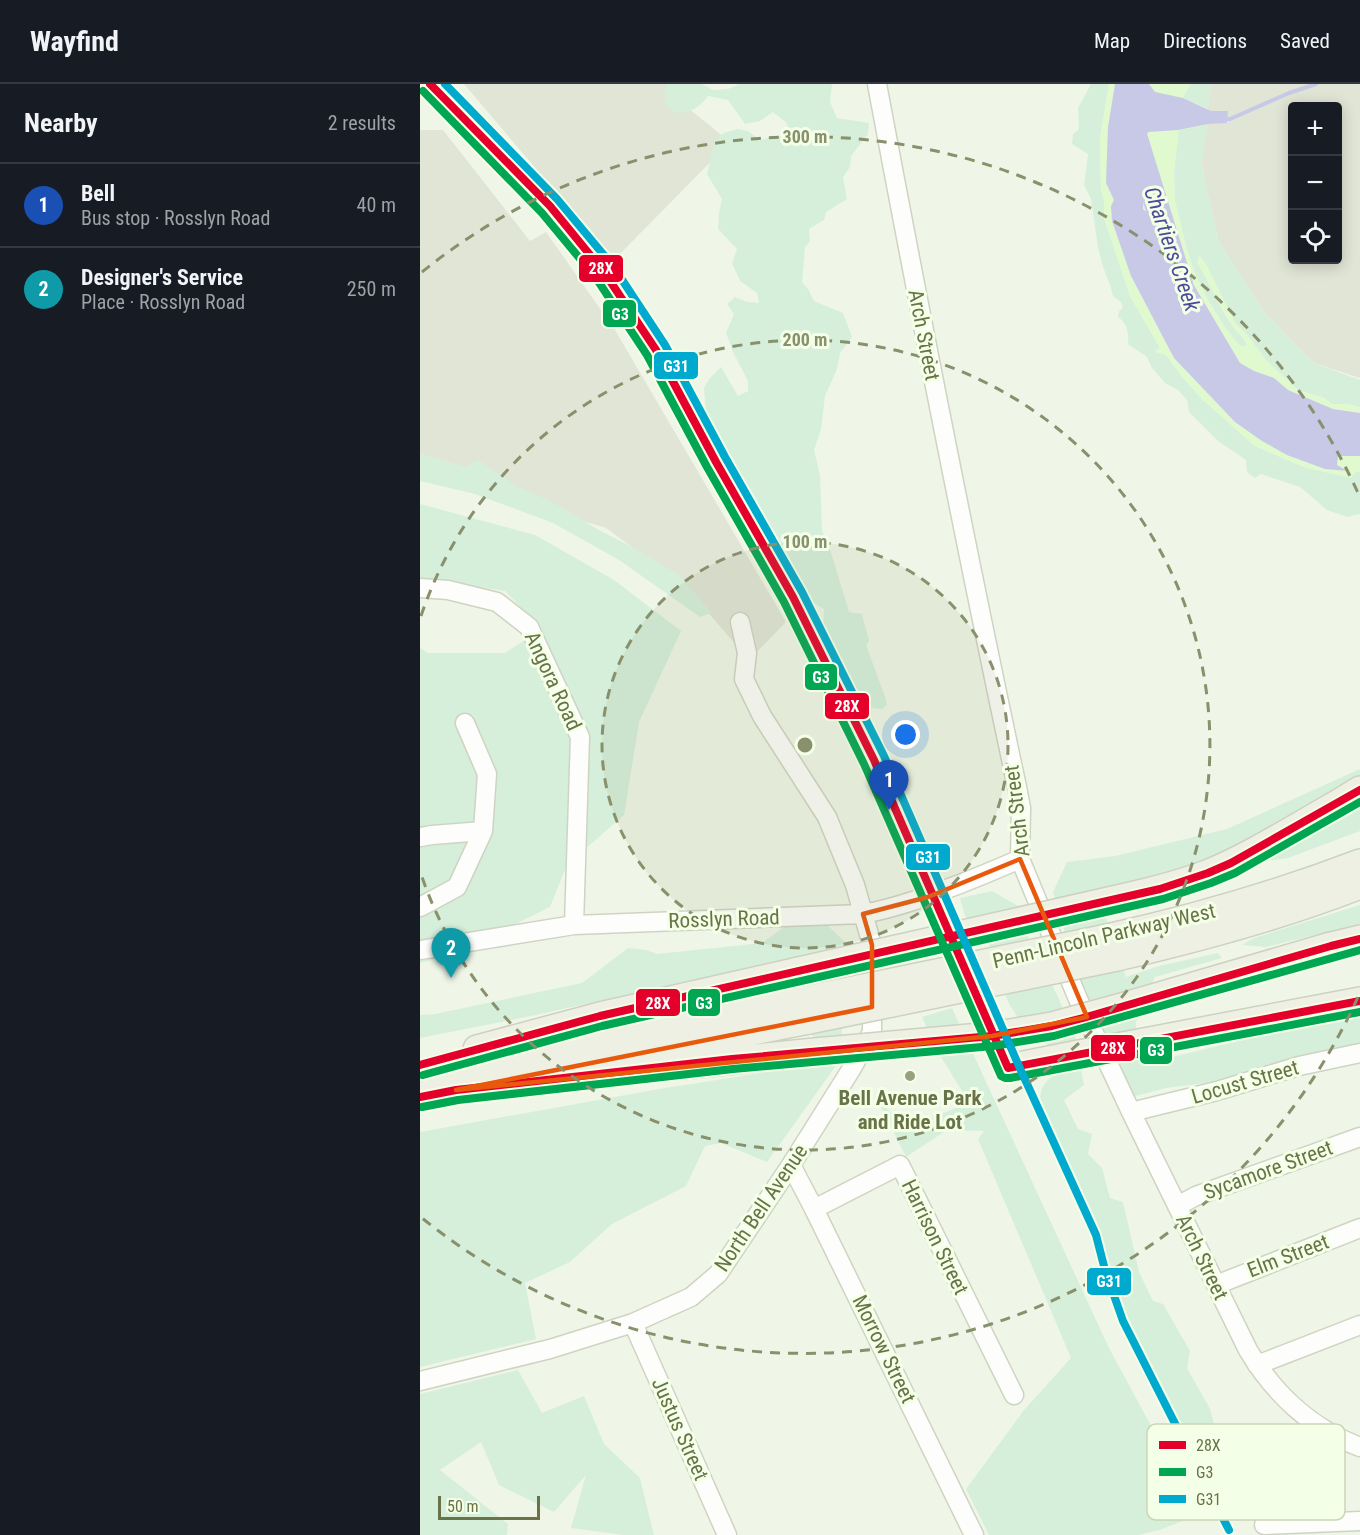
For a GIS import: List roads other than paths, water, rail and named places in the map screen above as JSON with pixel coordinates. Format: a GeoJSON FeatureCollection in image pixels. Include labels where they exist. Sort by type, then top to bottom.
{"type":"FeatureCollection","features":[{"type":"Feature","properties":{"kind":"highway"},"geometry":{"type":"LineString","coordinates":[[420,1065],[600,1016],[1131,896],[1186,881],[1253,852],[1360,790]]}},
{"type":"Feature","properties":{"kind":"highway","name":"Penn-Lincoln Parkway West"},"geometry":{"type":"LineString","coordinates":[[1114,947],[1171,923],[1224,909],[1360,863]]}},
{"type":"Feature","properties":{"kind":"highway","name":"Penn-Lincoln Parkway West"},"geometry":{"type":"LineString","coordinates":[[420,1097],[807,1010],[1114,947],[1176,943],[1229,929],[1360,885]]}},
{"type":"Feature","properties":{"kind":"highway"},"geometry":{"type":"LineString","coordinates":[[456,1090],[721,1061],[992,1036],[1052,1026],[1360,939]]}},
{"type":"Feature","properties":{"kind":"highway"},"geometry":{"type":"LineString","coordinates":[[1008,1068],[1360,1001]]}},
{"type":"Feature","properties":{"kind":"highway","name":"Penn-Lincoln Parkway West"},"geometry":{"type":"LineString","coordinates":[[420,1077],[807,1010]]}},
{"type":"Feature","properties":{"kind":"street","name":"Arch Street"},"geometry":{"type":"LineString","coordinates":[[877,84],[981,621],[1021,808],[1020,859],[1078,999],[1239,1333],[1257,1365],[1279,1392],[1315,1424]]}},
{"type":"Feature","properties":{"kind":"street","name":"Angora Road"},"geometry":{"type":"LineString","coordinates":[[420,588],[448,590],[497,602],[529,627],[580,737],[574,925]]}},
{"type":"Feature","properties":{"kind":"street","name":"North Bell Avenue"},"geometry":{"type":"LineString","coordinates":[[420,1381],[550,1348],[633,1323],[691,1297],[718,1274],[791,1165],[872,1032],[872,945],[855,885],[827,817],[762,716],[744,679],[747,653],[740,622]]}},
{"type":"Feature","properties":{"kind":"street"},"geometry":{"type":"LineString","coordinates":[[420,907],[457,888],[483,831],[487,774],[465,723]]}},
{"type":"Feature","properties":{"kind":"street"},"geometry":{"type":"LineString","coordinates":[[420,837],[483,831]]}},
{"type":"Feature","properties":{"kind":"street","name":"Rosslyn Road"},"geometry":{"type":"LineString","coordinates":[[420,950],[574,925],[863,914],[927,897],[1020,859]]}},
{"type":"Feature","properties":{"kind":"street","name":"Locust Street"},"geometry":{"type":"LineString","coordinates":[[1131,1112],[1216,1091],[1299,1066],[1360,1053]]}},
{"type":"Feature","properties":{"kind":"street","name":"Sycamore Street"},"geometry":{"type":"LineString","coordinates":[[1177,1206],[1196,1196],[1360,1137]]}},
{"type":"Feature","properties":{"kind":"street","name":"Morrow Street"},"geometry":{"type":"LineString","coordinates":[[791,1165],[974,1535]]}},
{"type":"Feature","properties":{"kind":"street","name":"Harrison Street"},"geometry":{"type":"LineString","coordinates":[[814,1209],[900,1165],[1014,1395]]}},
{"type":"Feature","properties":{"kind":"street","name":"Elm Street"},"geometry":{"type":"LineString","coordinates":[[1216,1285],[1360,1228]]}},
{"type":"Feature","properties":{"kind":"street","name":"Justus Street"},"geometry":{"type":"LineString","coordinates":[[633,1323],[727,1535]]}},
{"type":"Feature","properties":{"kind":"street"},"geometry":{"type":"LineString","coordinates":[[1257,1365],[1360,1326]]}},
{"type":"Feature","properties":{"kind":"street","name":"Arch Street"},"geometry":{"type":"LineString","coordinates":[[1345,1440],[1360,1447]]}},
{"type":"Feature","properties":{"kind":"street"},"geometry":{"type":"LineString","coordinates":[[1264,1525],[1360,1521]]}},
{"type":"Feature","properties":{"kind":"water"},"geometry":{"type":"Polygon","coordinates":[[[1115,84],[1149,84],[1155,92],[1183,98],[1211,111],[1228,111],[1227,123],[1148,132],[1138,159],[1144,185],[1143,209],[1154,219],[1158,248],[1176,255],[1240,363],[1274,378],[1288,390],[1333,409],[1360,413],[1360,456],[1338,456],[1337,465],[1348,471],[1325,469],[1287,455],[1262,441],[1235,422],[1174,358],[1131,276],[1112,221],[1111,206],[1114,200],[1106,183],[1108,127],[1115,84]]]}},
{"type":"Feature","properties":{"kind":"waterway","name":"Chartiers Creek"},"geometry":{"type":"LineString","coordinates":[[1128,84],[1125,103],[1181,284]]}},
{"type":"Feature","properties":{"kind":"waterway"},"geometry":{"type":"LineString","coordinates":[[1224,119],[1230,119],[1289,93],[1316,84]]}},
{"type":"Feature","properties":{"kind":"place","name":"Bell"},"geometry":{"type":"Point","coordinates":[889,810]}},
{"type":"Feature","properties":{"kind":"place","name":"Designer's Service"},"geometry":{"type":"Point","coordinates":[451,978]}},
{"type":"Feature","properties":{"kind":"place","name":"Bell Avenue Park and Ride Lot"},"geometry":{"type":"Point","coordinates":[910,1076]}}]}
